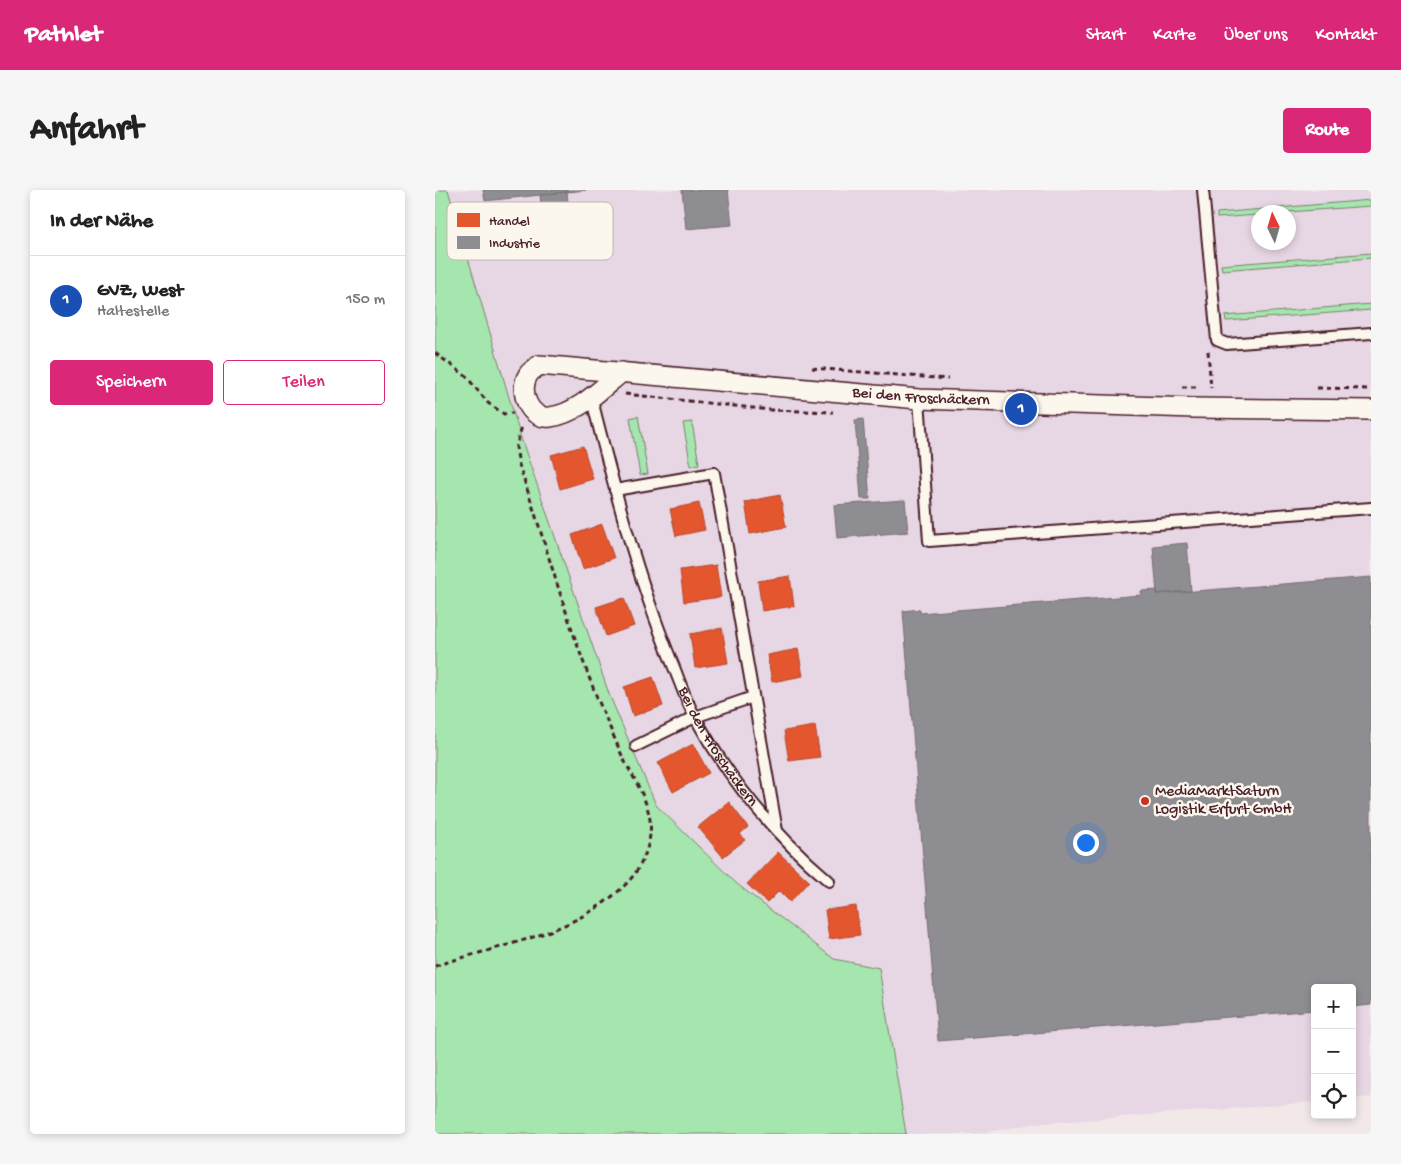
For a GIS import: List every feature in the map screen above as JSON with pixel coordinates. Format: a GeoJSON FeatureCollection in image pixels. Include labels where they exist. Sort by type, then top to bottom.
{"type":"FeatureCollection","features":[{"type":"Feature","properties":{"kind":"street","name":"Bei den Froschäckern"},"geometry":{"type":"LineString","coordinates":[[533,412],[528,405],[523,389],[528,374],[539,365],[919,398],[1194,408],[1371,410]]}},
{"type":"Feature","properties":{"kind":"street"},"geometry":{"type":"LineString","coordinates":[[533,412],[541,417],[549,418],[565,413],[622,372]]}},
{"type":"Feature","properties":{"kind":"lane"},"geometry":{"type":"LineString","coordinates":[[1203,190],[1215,336],[1217,340],[1227,344],[1371,333]]}},
{"type":"Feature","properties":{"kind":"lane","name":"Bei den Froschäckern"},"geometry":{"type":"LineString","coordinates":[[591,396],[615,490],[661,636],[695,717],[750,801],[796,854],[829,881]]}},
{"type":"Feature","properties":{"kind":"lane"},"geometry":{"type":"LineString","coordinates":[[919,398],[929,541],[1371,508]]}},
{"type":"Feature","properties":{"kind":"lane","name":"Bei den Froschäckern"},"geometry":{"type":"LineString","coordinates":[[615,490],[714,473],[777,832]]}},
{"type":"Feature","properties":{"kind":"lane"},"geometry":{"type":"LineString","coordinates":[[636,746],[695,717],[753,697]]}},
{"type":"Feature","properties":{"kind":"path"},"geometry":{"type":"LineString","coordinates":[[1211,388],[1207,336],[1215,336]]}},
{"type":"Feature","properties":{"kind":"path"},"geometry":{"type":"LineString","coordinates":[[435,353],[466,376],[488,403],[504,414],[533,412]]}},
{"type":"Feature","properties":{"kind":"path"},"geometry":{"type":"LineString","coordinates":[[806,368],[951,379]]}},
{"type":"Feature","properties":{"kind":"path"},"geometry":{"type":"LineString","coordinates":[[1172,386],[1221,388]]}},
{"type":"Feature","properties":{"kind":"path"},"geometry":{"type":"LineString","coordinates":[[1311,388],[1371,389]]}},
{"type":"Feature","properties":{"kind":"path"},"geometry":{"type":"LineString","coordinates":[[435,966],[549,933],[602,904],[628,882],[646,853],[650,836],[650,821],[645,802],[622,755],[582,658],[519,465],[516,447],[523,424],[533,412]]}},
{"type":"Feature","properties":{"kind":"shaded area"},"geometry":{"type":"Polygon","coordinates":[[[448,190],[1371,190],[1371,1097],[1356,1099],[1356,984],[1311,984],[1311,1102],[1032,1124],[976,1134],[906,1134],[879,968],[834,959],[737,884],[656,805],[609,694],[521,438],[469,260],[613,260],[613,202],[452,202],[448,190]]]}},
{"type":"Feature","properties":{"kind":"green space"},"geometry":{"type":"Polygon","coordinates":[[[435,190],[448,190],[452,202],[447,202],[447,260],[469,260],[521,438],[609,694],[656,805],[737,884],[834,959],[879,968],[906,1134],[435,1134],[435,190]]]}},
{"type":"Feature","properties":{"kind":"green space"},"geometry":{"type":"Polygon","coordinates":[[[1371,200],[1371,206],[1296,211],[1296,206],[1371,200]]]}},
{"type":"Feature","properties":{"kind":"green space"},"geometry":{"type":"Polygon","coordinates":[[[1251,210],[1251,216],[1217,218],[1217,213],[1251,210]]]}},
{"type":"Feature","properties":{"kind":"green space"},"geometry":{"type":"Polygon","coordinates":[[[1371,253],[1371,258],[1222,270],[1221,265],[1371,253]]]}},
{"type":"Feature","properties":{"kind":"green space"},"geometry":{"type":"Polygon","coordinates":[[[1371,304],[1371,310],[1226,321],[1225,316],[1371,304]]]}},
{"type":"Feature","properties":{"kind":"green space"},"geometry":{"type":"Polygon","coordinates":[[[638,416],[648,474],[640,475],[630,418],[638,416]]]}},
{"type":"Feature","properties":{"kind":"green space"},"geometry":{"type":"Polygon","coordinates":[[[692,422],[699,464],[691,466],[683,423],[692,422]]]}},
{"type":"Feature","properties":{"kind":"building: Handel"},"geometry":{"type":"Polygon","coordinates":[[[583,446],[593,479],[560,489],[551,455],[583,446]]]}},
{"type":"Feature","properties":{"kind":"building: Handel"},"geometry":{"type":"Polygon","coordinates":[[[780,495],[786,527],[750,534],[745,502],[780,495]]]}},
{"type":"Feature","properties":{"kind":"building: Handel"},"geometry":{"type":"Polygon","coordinates":[[[699,503],[705,530],[676,536],[670,509],[699,503]]]}},
{"type":"Feature","properties":{"kind":"building: Handel"},"geometry":{"type":"Polygon","coordinates":[[[602,524],[614,558],[583,569],[572,535],[602,524]]]}},
{"type":"Feature","properties":{"kind":"building: Handel"},"geometry":{"type":"Polygon","coordinates":[[[716,565],[721,597],[684,602],[680,570],[716,565]]]}},
{"type":"Feature","properties":{"kind":"building: Handel"},"geometry":{"type":"Polygon","coordinates":[[[790,576],[794,606],[762,611],[758,581],[790,576]]]}},
{"type":"Feature","properties":{"kind":"building: Handel"},"geometry":{"type":"Polygon","coordinates":[[[624,598],[634,626],[606,636],[596,607],[624,598]]]}},
{"type":"Feature","properties":{"kind":"building: Handel"},"geometry":{"type":"Polygon","coordinates":[[[722,628],[728,663],[695,668],[690,634],[722,628]]]}},
{"type":"Feature","properties":{"kind":"building: Handel"},"geometry":{"type":"Polygon","coordinates":[[[798,649],[803,676],[772,682],[767,655],[798,649]]]}},
{"type":"Feature","properties":{"kind":"building: Handel"},"geometry":{"type":"Polygon","coordinates":[[[653,677],[663,706],[633,716],[624,687],[653,677]]]}},
{"type":"Feature","properties":{"kind":"building: Handel"},"geometry":{"type":"Polygon","coordinates":[[[815,726],[820,757],[789,761],[784,731],[815,726]]]}},
{"type":"Feature","properties":{"kind":"building: Handel"},"geometry":{"type":"Polygon","coordinates":[[[693,744],[709,773],[673,792],[658,763],[693,744]]]}},
{"type":"Feature","properties":{"kind":"building: Handel"},"geometry":{"type":"Polygon","coordinates":[[[729,802],[748,827],[740,834],[745,840],[723,857],[698,827],[729,802]]]}},
{"type":"Feature","properties":{"kind":"building: Handel"},"geometry":{"type":"Polygon","coordinates":[[[778,852],[809,881],[790,902],[779,891],[767,903],[747,884],[778,852]]]}},
{"type":"Feature","properties":{"kind":"building: Handel"},"geometry":{"type":"Polygon","coordinates":[[[856,906],[860,935],[829,939],[825,910],[856,906]]]}},
{"type":"Feature","properties":{"kind":"building: Industrie"},"geometry":{"type":"Polygon","coordinates":[[[483,190],[586,190],[485,201],[483,190]]]}},
{"type":"Feature","properties":{"kind":"building: Industrie"},"geometry":{"type":"Polygon","coordinates":[[[682,190],[728,190],[732,225],[686,229],[682,190]]]}},
{"type":"Feature","properties":{"kind":"building: Industrie"},"geometry":{"type":"Polygon","coordinates":[[[567,192],[568,202],[541,202],[540,195],[567,192]]]}},
{"type":"Feature","properties":{"kind":"building: Industrie"},"geometry":{"type":"Polygon","coordinates":[[[863,419],[870,499],[861,499],[855,420],[863,419]]]}},
{"type":"Feature","properties":{"kind":"building: Industrie"},"geometry":{"type":"Polygon","coordinates":[[[905,500],[908,532],[837,538],[834,505],[905,500]]]}},
{"type":"Feature","properties":{"kind":"building: Industrie"},"geometry":{"type":"Polygon","coordinates":[[[1187,543],[1191,591],[1157,594],[1153,546],[1187,543]]]}},
{"type":"Feature","properties":{"kind":"building: Industrie","name":"MediaMarktSaturn Logistik Erfurt GmbH"},"geometry":{"type":"Polygon","coordinates":[[[1371,577],[1371,1005],[1356,1007],[1356,984],[1311,984],[1311,1010],[938,1041],[903,611],[920,609],[920,613],[1141,595],[1141,591],[1157,590],[1157,594],[1371,577]]]}},
{"type":"Feature","properties":{"kind":"place","name":"GVZ, West"},"geometry":{"type":"Point","coordinates":[1021,409]}},
{"type":"Feature","properties":{"kind":"place","name":"MediaMarktSaturn Logistik Erfurt GmbH"},"geometry":{"type":"Point","coordinates":[1145,801]}}]}
